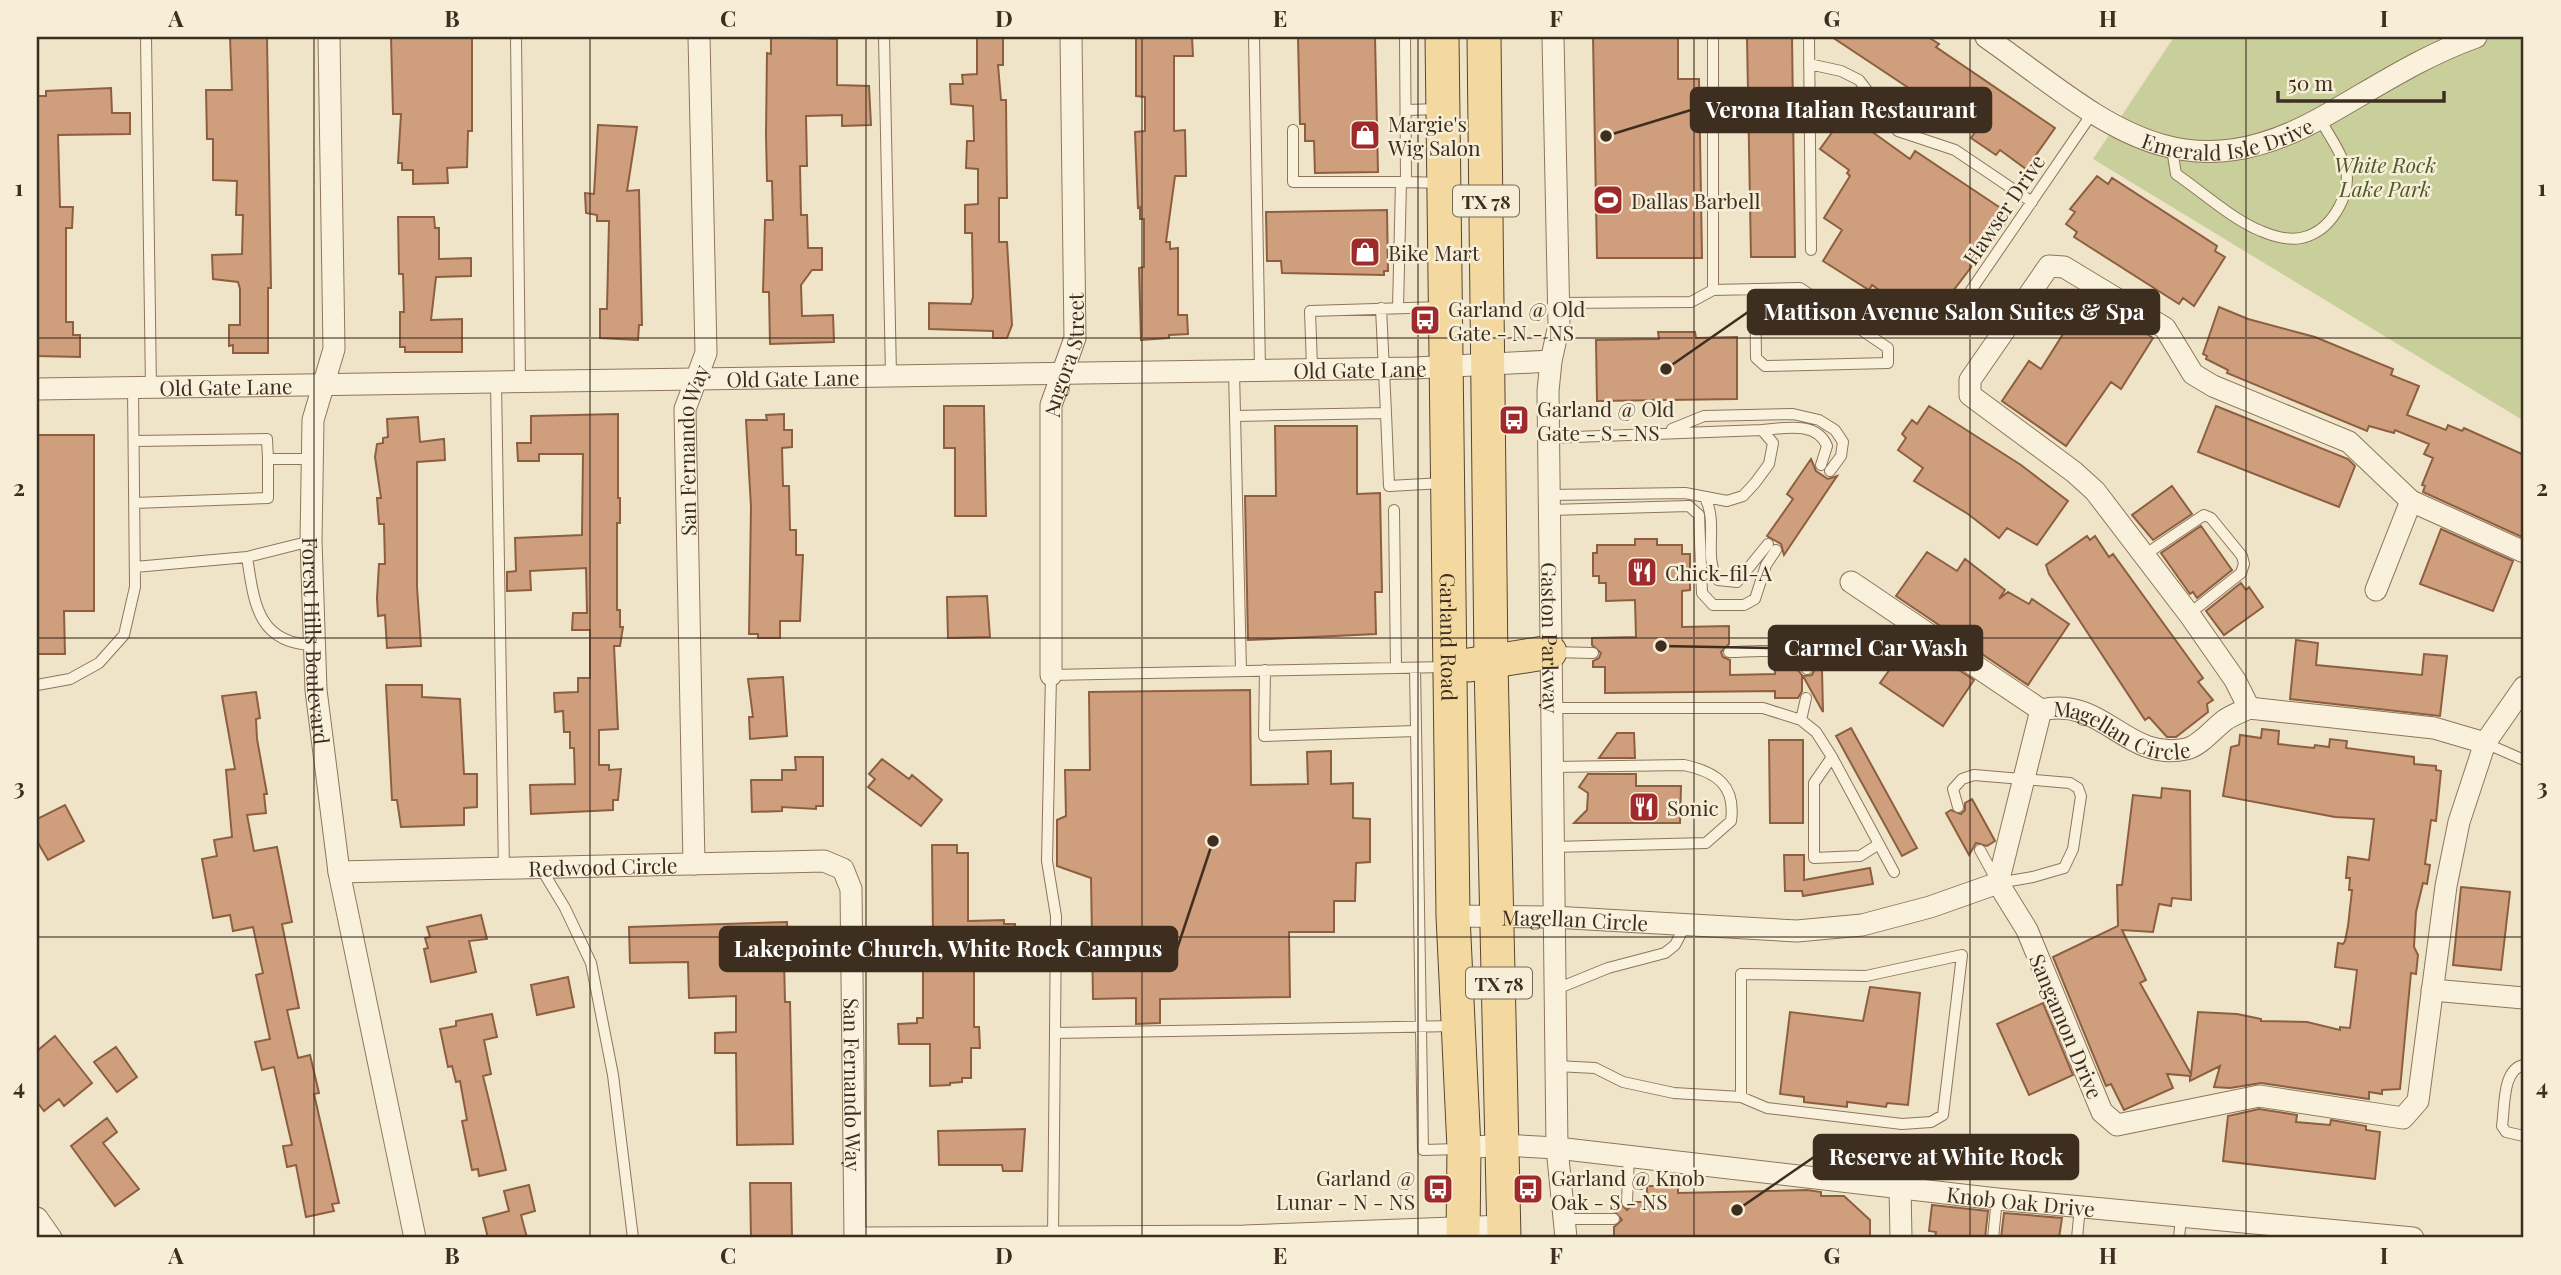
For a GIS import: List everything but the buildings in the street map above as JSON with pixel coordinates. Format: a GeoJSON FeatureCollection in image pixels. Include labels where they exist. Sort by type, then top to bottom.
{"type":"FeatureCollection","features":[{"type":"Feature","properties":{"kind":"main road","name":"Garland Road"},"geometry":{"type":"LineString","coordinates":[[1442,37],[1453,915],[1464,1148],[1462,1232]]}},
{"type":"Feature","properties":{"kind":"main road","name":"Garland Road"},"geometry":{"type":"LineString","coordinates":[[1484,37],[1491,663],[1504,1232]]}},
{"type":"Feature","properties":{"kind":"main road"},"geometry":{"type":"LineString","coordinates":[[1451,667],[1550,652]]}},
{"type":"Feature","properties":{"kind":"street","name":"Forest Hills Boulevard"},"geometry":{"type":"LineString","coordinates":[[329,37],[334,349],[313,420],[311,541],[316,690],[339,872],[415,1238]]}},
{"type":"Feature","properties":{"kind":"street","name":"San Fernando Way"},"geometry":{"type":"LineString","coordinates":[[694,864],[685,409],[706,353],[699,37]]}},
{"type":"Feature","properties":{"kind":"street","name":"Angora Street"},"geometry":{"type":"LineString","coordinates":[[1051,675],[1051,405],[1075,338],[1071,37]]}},
{"type":"Feature","properties":{"kind":"street","name":"Gaston Parkway"},"geometry":{"type":"LineString","coordinates":[[1553,37],[1559,333],[1550,361],[1550,652],[1554,767],[1553,917],[1557,1148],[1566,1228]]}},
{"type":"Feature","properties":{"kind":"street","name":"Emerald Isle Drive"},"geometry":{"type":"LineString","coordinates":[[1986,37],[2093,112],[2148,142],[2199,153],[2237,150],[2278,139],[2320,118],[2424,57],[2476,37]]}},
{"type":"Feature","properties":{"kind":"street"},"geometry":{"type":"LineString","coordinates":[[2486,743],[2434,728],[2249,708],[2235,680],[2189,614],[2146,554],[2095,491],[2074,472],[1969,395],[1970,380],[2049,266],[2064,267],[2165,328],[2193,374],[2213,386],[2349,442],[2411,501],[2524,552]]}},
{"type":"Feature","properties":{"kind":"street","name":"Old Gate Lane"},"geometry":{"type":"LineString","coordinates":[[37,389],[1234,371],[1312,367],[1448,367],[1550,361]]}},
{"type":"Feature","properties":{"kind":"street"},"geometry":{"type":"LineString","coordinates":[[2376,590],[2411,501]]}},
{"type":"Feature","properties":{"kind":"street"},"geometry":{"type":"LineString","coordinates":[[1852,582],[2041,710]]}},
{"type":"Feature","properties":{"kind":"street"},"geometry":{"type":"LineString","coordinates":[[2524,687],[2486,743],[2456,835],[2432,990],[2524,998]]}},
{"type":"Feature","properties":{"kind":"street","name":"Magellan Circle"},"geometry":{"type":"LineString","coordinates":[[1453,915],[1553,917],[1797,931],[1862,925],[1930,907],[1997,883],[2041,710],[2061,706],[2083,712],[2145,747],[2168,752],[2190,748],[2228,718],[2249,708]]}},
{"type":"Feature","properties":{"kind":"street","name":"Redwood Circle"},"geometry":{"type":"LineString","coordinates":[[339,872],[542,870],[824,861],[843,869],[851,889]]}},
{"type":"Feature","properties":{"kind":"street","name":"Sangamon Drive"},"geometry":{"type":"LineString","coordinates":[[1997,883],[2027,930],[2102,1112],[2117,1125],[2259,1096],[2403,1118],[2418,1101],[2432,990]]}},
{"type":"Feature","properties":{"kind":"street","name":"San Fernando Way"},"geometry":{"type":"LineString","coordinates":[[851,889],[855,1238]]}},
{"type":"Feature","properties":{"kind":"street","name":"Knob Oak Drive"},"geometry":{"type":"LineString","coordinates":[[1464,1148],[1502,1145],[1557,1148],[1997,1199],[2181,1217],[2272,1232],[2413,1238]]}},
{"type":"Feature","properties":{"kind":"street"},"geometry":{"type":"LineString","coordinates":[[1900,1188],[1901,1238]]}},
{"type":"Feature","properties":{"kind":"street"},"geometry":{"type":"LineString","coordinates":[[862,1238],[1244,1237],[1504,1232]]}},
{"type":"Feature","properties":{"kind":"lane"},"geometry":{"type":"LineString","coordinates":[[37,685],[70,679],[99,663],[124,635],[135,587],[134,441],[142,388],[146,37]]}},
{"type":"Feature","properties":{"kind":"lane"},"geometry":{"type":"LineString","coordinates":[[516,37],[520,383]]}},
{"type":"Feature","properties":{"kind":"lane"},"geometry":{"type":"LineString","coordinates":[[884,37],[891,375]]}},
{"type":"Feature","properties":{"kind":"lane"},"geometry":{"type":"LineString","coordinates":[[1254,37],[1260,369]]}},
{"type":"Feature","properties":{"kind":"lane"},"geometry":{"type":"LineString","coordinates":[[1398,308],[1406,110],[1405,37]]}},
{"type":"Feature","properties":{"kind":"lane"},"geometry":{"type":"LineString","coordinates":[[1713,37],[1713,290]]}},
{"type":"Feature","properties":{"kind":"lane"},"geometry":{"type":"LineString","coordinates":[[1809,37],[1811,250]]}},
{"type":"Feature","properties":{"kind":"lane"},"geometry":{"type":"LineString","coordinates":[[1809,64],[1841,72],[1859,80],[1898,131],[1955,150],[2032,202]]}},
{"type":"Feature","properties":{"kind":"lane"},"geometry":{"type":"LineString","coordinates":[[1406,110],[1443,109]]}},
{"type":"Feature","properties":{"kind":"lane","name":"Hawser Drive"},"geometry":{"type":"LineString","coordinates":[[1946,327],[2093,112]]}},
{"type":"Feature","properties":{"kind":"lane"},"geometry":{"type":"LineString","coordinates":[[2172,149],[2176,174],[2259,231],[2287,239],[2307,236],[2326,224],[2340,207],[2347,185],[2345,167],[2320,118]]}},
{"type":"Feature","properties":{"kind":"lane"},"geometry":{"type":"LineString","coordinates":[[1293,130],[1293,182],[1444,183]]}},
{"type":"Feature","properties":{"kind":"lane"},"geometry":{"type":"LineString","coordinates":[[1559,303],[1691,302],[1713,290],[1755,289],[1800,288],[1888,348],[1888,363],[1765,366],[1756,358],[1755,289]]}},
{"type":"Feature","properties":{"kind":"lane"},"geometry":{"type":"LineString","coordinates":[[1312,367],[1310,310],[1447,306]]}},
{"type":"Feature","properties":{"kind":"lane"},"geometry":{"type":"LineString","coordinates":[[1381,308],[1389,485],[1449,483]]}},
{"type":"Feature","properties":{"kind":"lane"},"geometry":{"type":"LineString","coordinates":[[1234,371],[1241,671]]}},
{"type":"Feature","properties":{"kind":"lane"},"geometry":{"type":"LineString","coordinates":[[496,383],[504,870]]}},
{"type":"Feature","properties":{"kind":"lane"},"geometry":{"type":"LineString","coordinates":[[1236,416],[1386,414]]}},
{"type":"Feature","properties":{"kind":"lane"},"geometry":{"type":"LineString","coordinates":[[1548,438],[1796,427],[1814,431],[1824,437],[1827,446],[1826,468],[1841,456],[1843,442],[1835,430],[1819,420],[1793,414],[1704,416],[1666,432]]}},
{"type":"Feature","properties":{"kind":"lane"},"geometry":{"type":"LineString","coordinates":[[1550,502],[1685,493],[1706,500],[1735,499],[1743,496],[1769,464],[1773,443],[1762,430]]}},
{"type":"Feature","properties":{"kind":"lane"},"geometry":{"type":"LineString","coordinates":[[134,441],[267,439],[268,459],[268,498],[134,503]]}},
{"type":"Feature","properties":{"kind":"lane"},"geometry":{"type":"LineString","coordinates":[[268,459],[313,460]]}},
{"type":"Feature","properties":{"kind":"lane"},"geometry":{"type":"LineString","coordinates":[[1550,502],[1689,506],[1696,509],[1699,515],[1702,593],[1713,605],[1744,606],[1755,599],[1761,589],[1772,547],[1737,582],[1718,580],[1712,564],[1711,514],[1706,500]]}},
{"type":"Feature","properties":{"kind":"lane"},"geometry":{"type":"LineString","coordinates":[[1394,510],[1396,668]]}},
{"type":"Feature","properties":{"kind":"lane"},"geometry":{"type":"LineString","coordinates":[[2146,554],[2204,515],[2211,518],[2242,556],[2244,564],[2241,573],[2189,614]]}},
{"type":"Feature","properties":{"kind":"lane"},"geometry":{"type":"LineString","coordinates":[[135,567],[247,557],[311,541]]}},
{"type":"Feature","properties":{"kind":"lane"},"geometry":{"type":"LineString","coordinates":[[247,557],[255,609],[259,615],[278,635],[297,644],[314,645]]}},
{"type":"Feature","properties":{"kind":"lane"},"geometry":{"type":"LineString","coordinates":[[1550,652],[1592,653]]}},
{"type":"Feature","properties":{"kind":"lane"},"geometry":{"type":"LineString","coordinates":[[1730,652],[1791,653],[1801,659],[1807,669]]}},
{"type":"Feature","properties":{"kind":"lane"},"geometry":{"type":"LineString","coordinates":[[1054,1237],[1056,916],[1047,861],[1051,675],[1451,667]]}},
{"type":"Feature","properties":{"kind":"lane"},"geometry":{"type":"LineString","coordinates":[[1415,668],[1423,1150],[1464,1148]]}},
{"type":"Feature","properties":{"kind":"lane"},"geometry":{"type":"LineString","coordinates":[[1265,670],[1264,736],[1416,731]]}},
{"type":"Feature","properties":{"kind":"lane"},"geometry":{"type":"LineString","coordinates":[[1801,720],[1806,698]]}},
{"type":"Feature","properties":{"kind":"lane"},"geometry":{"type":"LineString","coordinates":[[1552,708],[1763,708],[1801,720],[1816,732],[1832,757],[1894,872]]}},
{"type":"Feature","properties":{"kind":"lane"},"geometry":{"type":"LineString","coordinates":[[2486,743],[2524,760]]}},
{"type":"Feature","properties":{"kind":"lane"},"geometry":{"type":"LineString","coordinates":[[1832,757],[1814,783],[1814,858],[1860,856],[1879,844]]}},
{"type":"Feature","properties":{"kind":"lane"},"geometry":{"type":"LineString","coordinates":[[1553,847],[1706,843],[1731,821],[1734,802],[1720,779],[1693,767],[1554,767]]}},
{"type":"Feature","properties":{"kind":"lane"},"geometry":{"type":"LineString","coordinates":[[1958,807],[1953,789],[1962,779],[1974,775],[2070,783],[2078,788],[2081,796],[2073,849],[2064,868],[1997,883],[1980,849]]}},
{"type":"Feature","properties":{"kind":"lane"},"geometry":{"type":"LineString","coordinates":[[542,870],[565,908],[591,963],[613,1075],[634,1238]]}},
{"type":"Feature","properties":{"kind":"lane"},"geometry":{"type":"LineString","coordinates":[[1554,990],[1608,968],[1665,953],[1675,945],[1686,924]]}},
{"type":"Feature","properties":{"kind":"lane"},"geometry":{"type":"LineString","coordinates":[[1556,1066],[1595,1068],[1623,1082],[1674,1093],[1741,1097],[1767,1108],[1902,1124],[1930,1122],[1943,1115],[1962,955],[1866,976],[1741,975],[1741,1097]]}},
{"type":"Feature","properties":{"kind":"lane"},"geometry":{"type":"LineString","coordinates":[[1055,1033],[1458,1026]]}},
{"type":"Feature","properties":{"kind":"lane"},"geometry":{"type":"LineString","coordinates":[[2524,1065],[2515,1068],[2510,1075],[2502,1126],[2506,1132],[2524,1136]]}},
{"type":"Feature","properties":{"kind":"lane"},"geometry":{"type":"LineString","coordinates":[[1627,1202],[1629,1156]]}},
{"type":"Feature","properties":{"kind":"lane"},"geometry":{"type":"LineString","coordinates":[[1993,1238],[1997,1199]]}},
{"type":"Feature","properties":{"kind":"lane"},"geometry":{"type":"LineString","coordinates":[[2077,1238],[2080,1207]]}},
{"type":"Feature","properties":{"kind":"lane"},"geometry":{"type":"LineString","coordinates":[[2179,1238],[2181,1217]]}},
{"type":"Feature","properties":{"kind":"lane"},"geometry":{"type":"LineString","coordinates":[[1566,1228],[1614,1219]]}},
{"type":"Feature","properties":{"kind":"green space","name":"White Rock Lake Park"},"geometry":{"type":"Polygon","coordinates":[[[2174,37],[2524,37],[2524,421],[2093,159],[2174,37]]]}},
{"type":"Feature","properties":{"kind":"place","name":"Margie's Wig Salon"},"geometry":{"type":"Point","coordinates":[1365,135]}},
{"type":"Feature","properties":{"kind":"place","name":"Verona Italian Restaurant"},"geometry":{"type":"Point","coordinates":[1606,136]}},
{"type":"Feature","properties":{"kind":"place","name":"Dallas Barbell"},"geometry":{"type":"Point","coordinates":[1608,200]}},
{"type":"Feature","properties":{"kind":"place","name":"Bike Mart"},"geometry":{"type":"Point","coordinates":[1365,252]}},
{"type":"Feature","properties":{"kind":"place","name":"Garland @ Old Gate - N - NS"},"geometry":{"type":"Point","coordinates":[1425,320]}},
{"type":"Feature","properties":{"kind":"place","name":"Mattison Avenue Salon Suites & Spa"},"geometry":{"type":"Point","coordinates":[1666,369]}},
{"type":"Feature","properties":{"kind":"place","name":"Garland @ Old Gate - S - NS"},"geometry":{"type":"Point","coordinates":[1514,420]}},
{"type":"Feature","properties":{"kind":"place","name":"Chick-fil-A"},"geometry":{"type":"Point","coordinates":[1642,572]}},
{"type":"Feature","properties":{"kind":"place","name":"Carmel Car Wash"},"geometry":{"type":"Point","coordinates":[1661,646]}},
{"type":"Feature","properties":{"kind":"place","name":"Sonic"},"geometry":{"type":"Point","coordinates":[1644,807]}},
{"type":"Feature","properties":{"kind":"place","name":"Lakepointe Church, White Rock Campus"},"geometry":{"type":"Point","coordinates":[1213,841]}},
{"type":"Feature","properties":{"kind":"place","name":"Garland @ Lunar - N - NS"},"geometry":{"type":"Point","coordinates":[1438,1189]}},
{"type":"Feature","properties":{"kind":"place","name":"Garland @ Knob Oak - S - NS"},"geometry":{"type":"Point","coordinates":[1528,1189]}},
{"type":"Feature","properties":{"kind":"place","name":"Reserve at White Rock"},"geometry":{"type":"Point","coordinates":[1737,1210]}}]}
